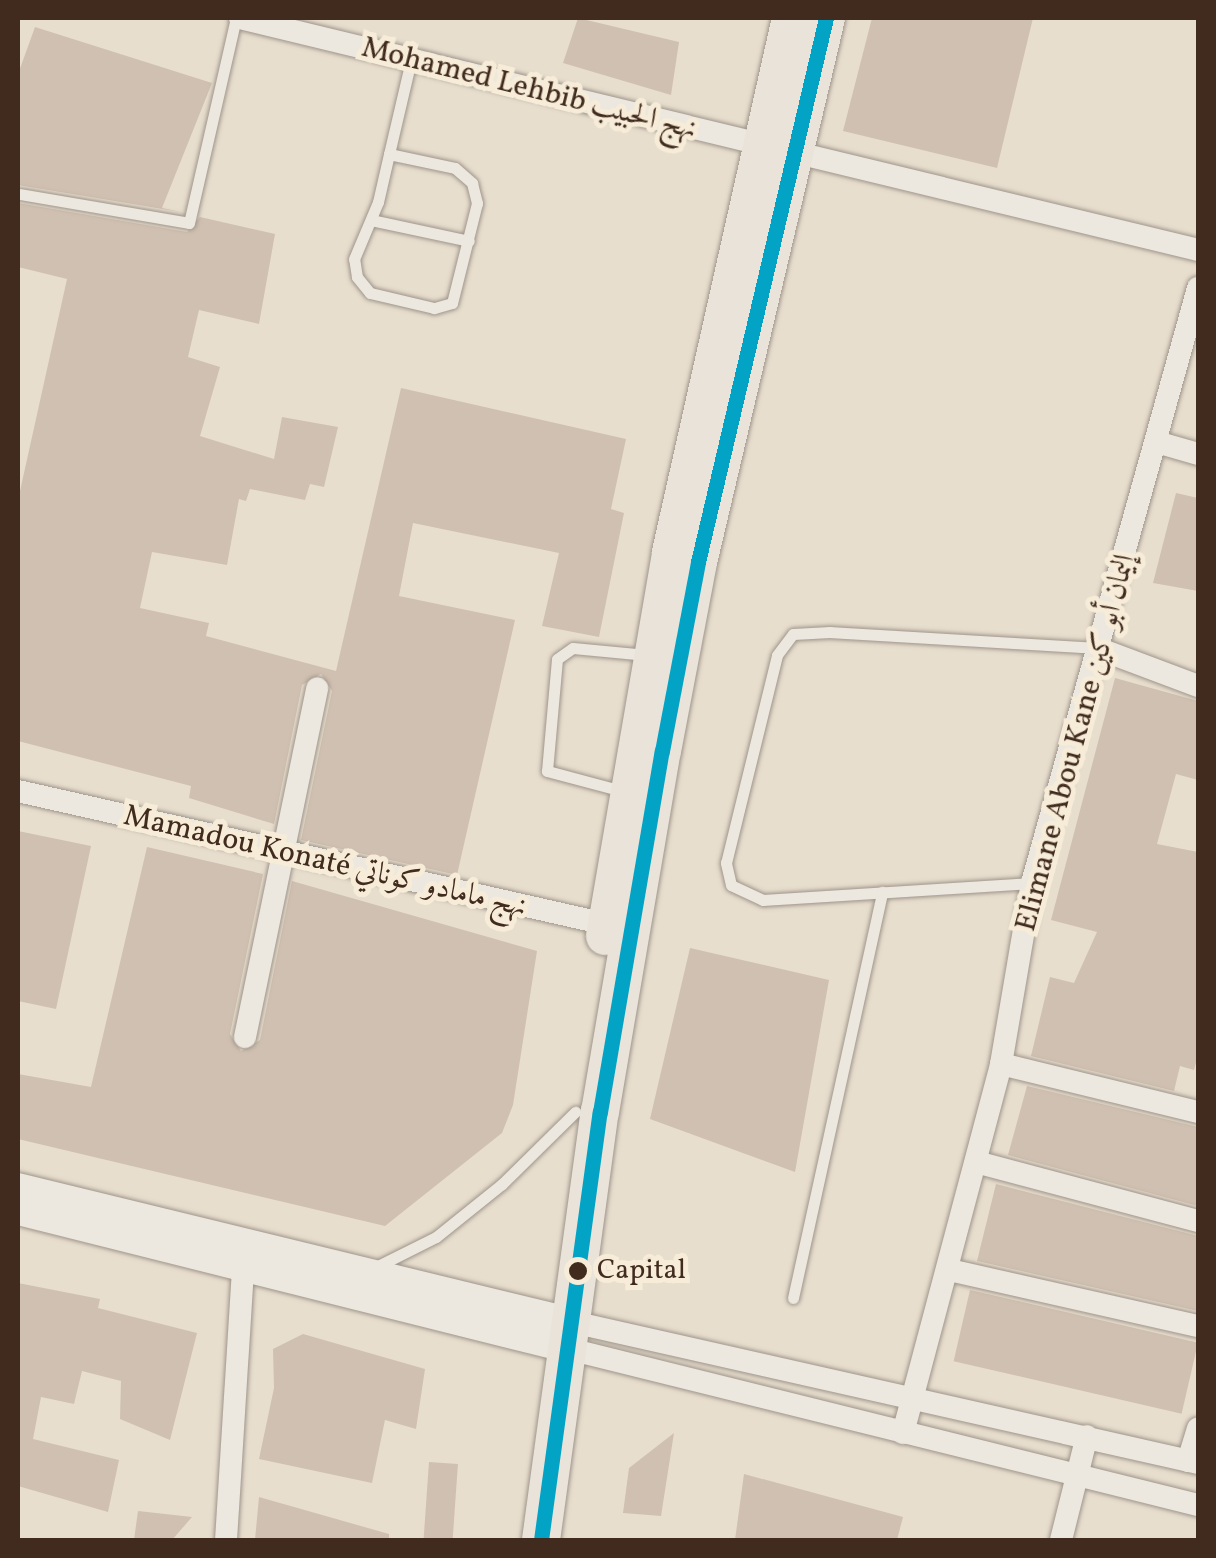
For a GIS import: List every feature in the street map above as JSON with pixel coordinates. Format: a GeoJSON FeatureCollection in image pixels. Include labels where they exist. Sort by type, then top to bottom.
{"type":"FeatureCollection","features":[{"type":"Feature","properties":{"kind":"highway"},"geometry":{"type":"LineString","coordinates":[[542,1540],[574,1112],[620,927],[698,562],[777,150],[791,18]]}},
{"type":"Feature","properties":{"kind":"highway"},"geometry":{"type":"LineString","coordinates":[[520,1540],[620,927],[628,792],[652,656],[777,150],[826,18]]}},
{"type":"Feature","properties":{"kind":"street","name":"Mohamed Lehbib نهج الحبيب"},"geometry":{"type":"LineString","coordinates":[[238,18],[276,22],[411,60],[1198,250]]}},
{"type":"Feature","properties":{"kind":"street","name":"Elimane Abou Kane إليمان أبو كين"},"geometry":{"type":"LineString","coordinates":[[903,1433],[1001,1064],[1032,883],[1097,648],[1160,443],[1198,288]]}},
{"type":"Feature","properties":{"kind":"street"},"geometry":{"type":"LineString","coordinates":[[1160,443],[1198,454]]}},
{"type":"Feature","properties":{"kind":"street"},"geometry":{"type":"LineString","coordinates":[[1097,648],[1198,686]]}},
{"type":"Feature","properties":{"kind":"street"},"geometry":{"type":"LineString","coordinates":[[245,1038],[316,688]]}},
{"type":"Feature","properties":{"kind":"street","name":"Mamadou Konaté نهج مامادو كوناتي"},"geometry":{"type":"LineString","coordinates":[[18,791],[620,927]]}},
{"type":"Feature","properties":{"kind":"street"},"geometry":{"type":"LineString","coordinates":[[1001,1064],[1197,1104]]}},
{"type":"Feature","properties":{"kind":"street"},"geometry":{"type":"LineString","coordinates":[[976,1162],[1198,1221]]}},
{"type":"Feature","properties":{"kind":"street"},"geometry":{"type":"LineString","coordinates":[[18,1187],[366,1272],[555,1332],[903,1433],[1198,1505]]}},
{"type":"Feature","properties":{"kind":"street"},"geometry":{"type":"LineString","coordinates":[[18,1212],[243,1266],[555,1332],[912,1399],[1194,1462],[1198,1428]]}},
{"type":"Feature","properties":{"kind":"street"},"geometry":{"type":"LineString","coordinates":[[226,1540],[243,1266]]}},
{"type":"Feature","properties":{"kind":"street"},"geometry":{"type":"LineString","coordinates":[[948,1270],[1198,1326]]}},
{"type":"Feature","properties":{"kind":"street"},"geometry":{"type":"LineString","coordinates":[[1061,1540],[1087,1436]]}},
{"type":"Feature","properties":{"kind":"lane"},"geometry":{"type":"LineString","coordinates":[[20,194],[189,224],[238,18]]}},
{"type":"Feature","properties":{"kind":"lane"},"geometry":{"type":"LineString","coordinates":[[389,154],[455,168],[472,182],[477,203],[452,303],[434,308],[370,292],[357,277],[354,258],[371,220],[411,60]]}},
{"type":"Feature","properties":{"kind":"lane"},"geometry":{"type":"LineString","coordinates":[[371,220],[470,241]]}},
{"type":"Feature","properties":{"kind":"lane"},"geometry":{"type":"LineString","coordinates":[[1032,883],[762,900],[731,885],[726,863],[776,656],[793,634],[1097,648]]}},
{"type":"Feature","properties":{"kind":"lane"},"geometry":{"type":"LineString","coordinates":[[628,792],[547,771],[557,659],[573,648],[652,656]]}},
{"type":"Feature","properties":{"kind":"lane"},"geometry":{"type":"LineString","coordinates":[[793,1298],[882,892]]}},
{"type":"Feature","properties":{"kind":"lane"},"geometry":{"type":"LineString","coordinates":[[366,1272],[436,1237],[502,1184],[574,1112]]}},
{"type":"Feature","properties":{"kind":"building"},"geometry":{"type":"Polygon","coordinates":[[[578,18],[679,42],[671,95],[563,63],[578,18]]]}},
{"type":"Feature","properties":{"kind":"building"},"geometry":{"type":"Polygon","coordinates":[[[872,18],[1033,18],[997,168],[843,131],[872,18]]]}},
{"type":"Feature","properties":{"kind":"building"},"geometry":{"type":"Polygon","coordinates":[[[35,27],[212,83],[162,208],[181,212],[18,185],[18,74],[35,27]]]}},
{"type":"Feature","properties":{"kind":"building"},"geometry":{"type":"Polygon","coordinates":[[[18,203],[187,232],[200,217],[275,234],[259,324],[199,310],[188,357],[220,367],[200,436],[274,459],[282,417],[338,427],[324,487],[310,484],[305,500],[250,489],[246,501],[239,499],[227,565],[152,552],[140,608],[209,623],[206,636],[336,671],[401,388],[626,439],[611,509],[624,513],[599,637],[542,626],[559,553],[413,523],[399,596],[515,620],[457,875],[301,840],[332,691],[321,674],[302,685],[274,824],[189,798],[191,786],[18,741],[18,500],[67,279],[18,267],[18,203]]]}},
{"type":"Feature","properties":{"kind":"building"},"geometry":{"type":"Polygon","coordinates":[[[1176,493],[1198,498],[1198,591],[1153,583],[1176,493]]]}},
{"type":"Feature","properties":{"kind":"building"},"geometry":{"type":"Polygon","coordinates":[[[1115,678],[1198,701],[1198,780],[1176,774],[1157,844],[1198,852],[1198,1055],[1194,1070],[1180,1066],[1174,1091],[1031,1056],[1050,977],[1074,983],[1097,932],[1051,920],[1115,678]]]}},
{"type":"Feature","properties":{"kind":"building"},"geometry":{"type":"Polygon","coordinates":[[[18,831],[91,846],[56,1009],[18,1001],[18,831]]]}},
{"type":"Feature","properties":{"kind":"building"},"geometry":{"type":"Polygon","coordinates":[[[147,847],[263,874],[230,1034],[241,1051],[260,1040],[292,881],[537,951],[513,1105],[502,1133],[385,1226],[18,1139],[18,1074],[91,1087],[147,847]]]}},
{"type":"Feature","properties":{"kind":"building"},"geometry":{"type":"Polygon","coordinates":[[[690,948],[829,980],[795,1172],[650,1119],[690,948]]]}},
{"type":"Feature","properties":{"kind":"building"},"geometry":{"type":"Polygon","coordinates":[[[1027,1086],[1198,1127],[1198,1206],[1008,1155],[1027,1086]]]}},
{"type":"Feature","properties":{"kind":"building"},"geometry":{"type":"Polygon","coordinates":[[[996,1184],[1198,1236],[1198,1311],[977,1261],[996,1184]]]}},
{"type":"Feature","properties":{"kind":"building"},"geometry":{"type":"Polygon","coordinates":[[[18,1283],[100,1299],[98,1308],[197,1333],[170,1440],[120,1419],[121,1381],[82,1371],[74,1404],[41,1397],[33,1439],[119,1460],[108,1512],[18,1486],[18,1283]]]}},
{"type":"Feature","properties":{"kind":"building"},"geometry":{"type":"Polygon","coordinates":[[[970,1290],[1198,1343],[1182,1414],[954,1361],[970,1290]]]}},
{"type":"Feature","properties":{"kind":"building"},"geometry":{"type":"Polygon","coordinates":[[[303,1334],[425,1369],[416,1429],[385,1420],[372,1483],[259,1459],[274,1388],[273,1349],[303,1334]]]}},
{"type":"Feature","properties":{"kind":"building"},"geometry":{"type":"Polygon","coordinates":[[[674,1433],[661,1516],[623,1513],[629,1468],[674,1433]]]}},
{"type":"Feature","properties":{"kind":"building"},"geometry":{"type":"Polygon","coordinates":[[[429,1462],[458,1464],[453,1540],[424,1540],[429,1462]]]}},
{"type":"Feature","properties":{"kind":"building"},"geometry":{"type":"Polygon","coordinates":[[[744,1474],[903,1517],[897,1540],[735,1540],[744,1474]]]}},
{"type":"Feature","properties":{"kind":"building"},"geometry":{"type":"Polygon","coordinates":[[[259,1497],[389,1534],[389,1540],[255,1540],[259,1497]]]}},
{"type":"Feature","properties":{"kind":"building"},"geometry":{"type":"Polygon","coordinates":[[[138,1511],[192,1517],[172,1540],[134,1540],[138,1511]]]}},
{"type":"Feature","properties":{"kind":"transit line"},"geometry":{"type":"LineString","coordinates":[[541,1540],[600,1112],[662,751],[698,562],[826,18]]}},
{"type":"Feature","properties":{"kind":"place","name":"Capital"},"geometry":{"type":"Point","coordinates":[578,1271]}}]}
